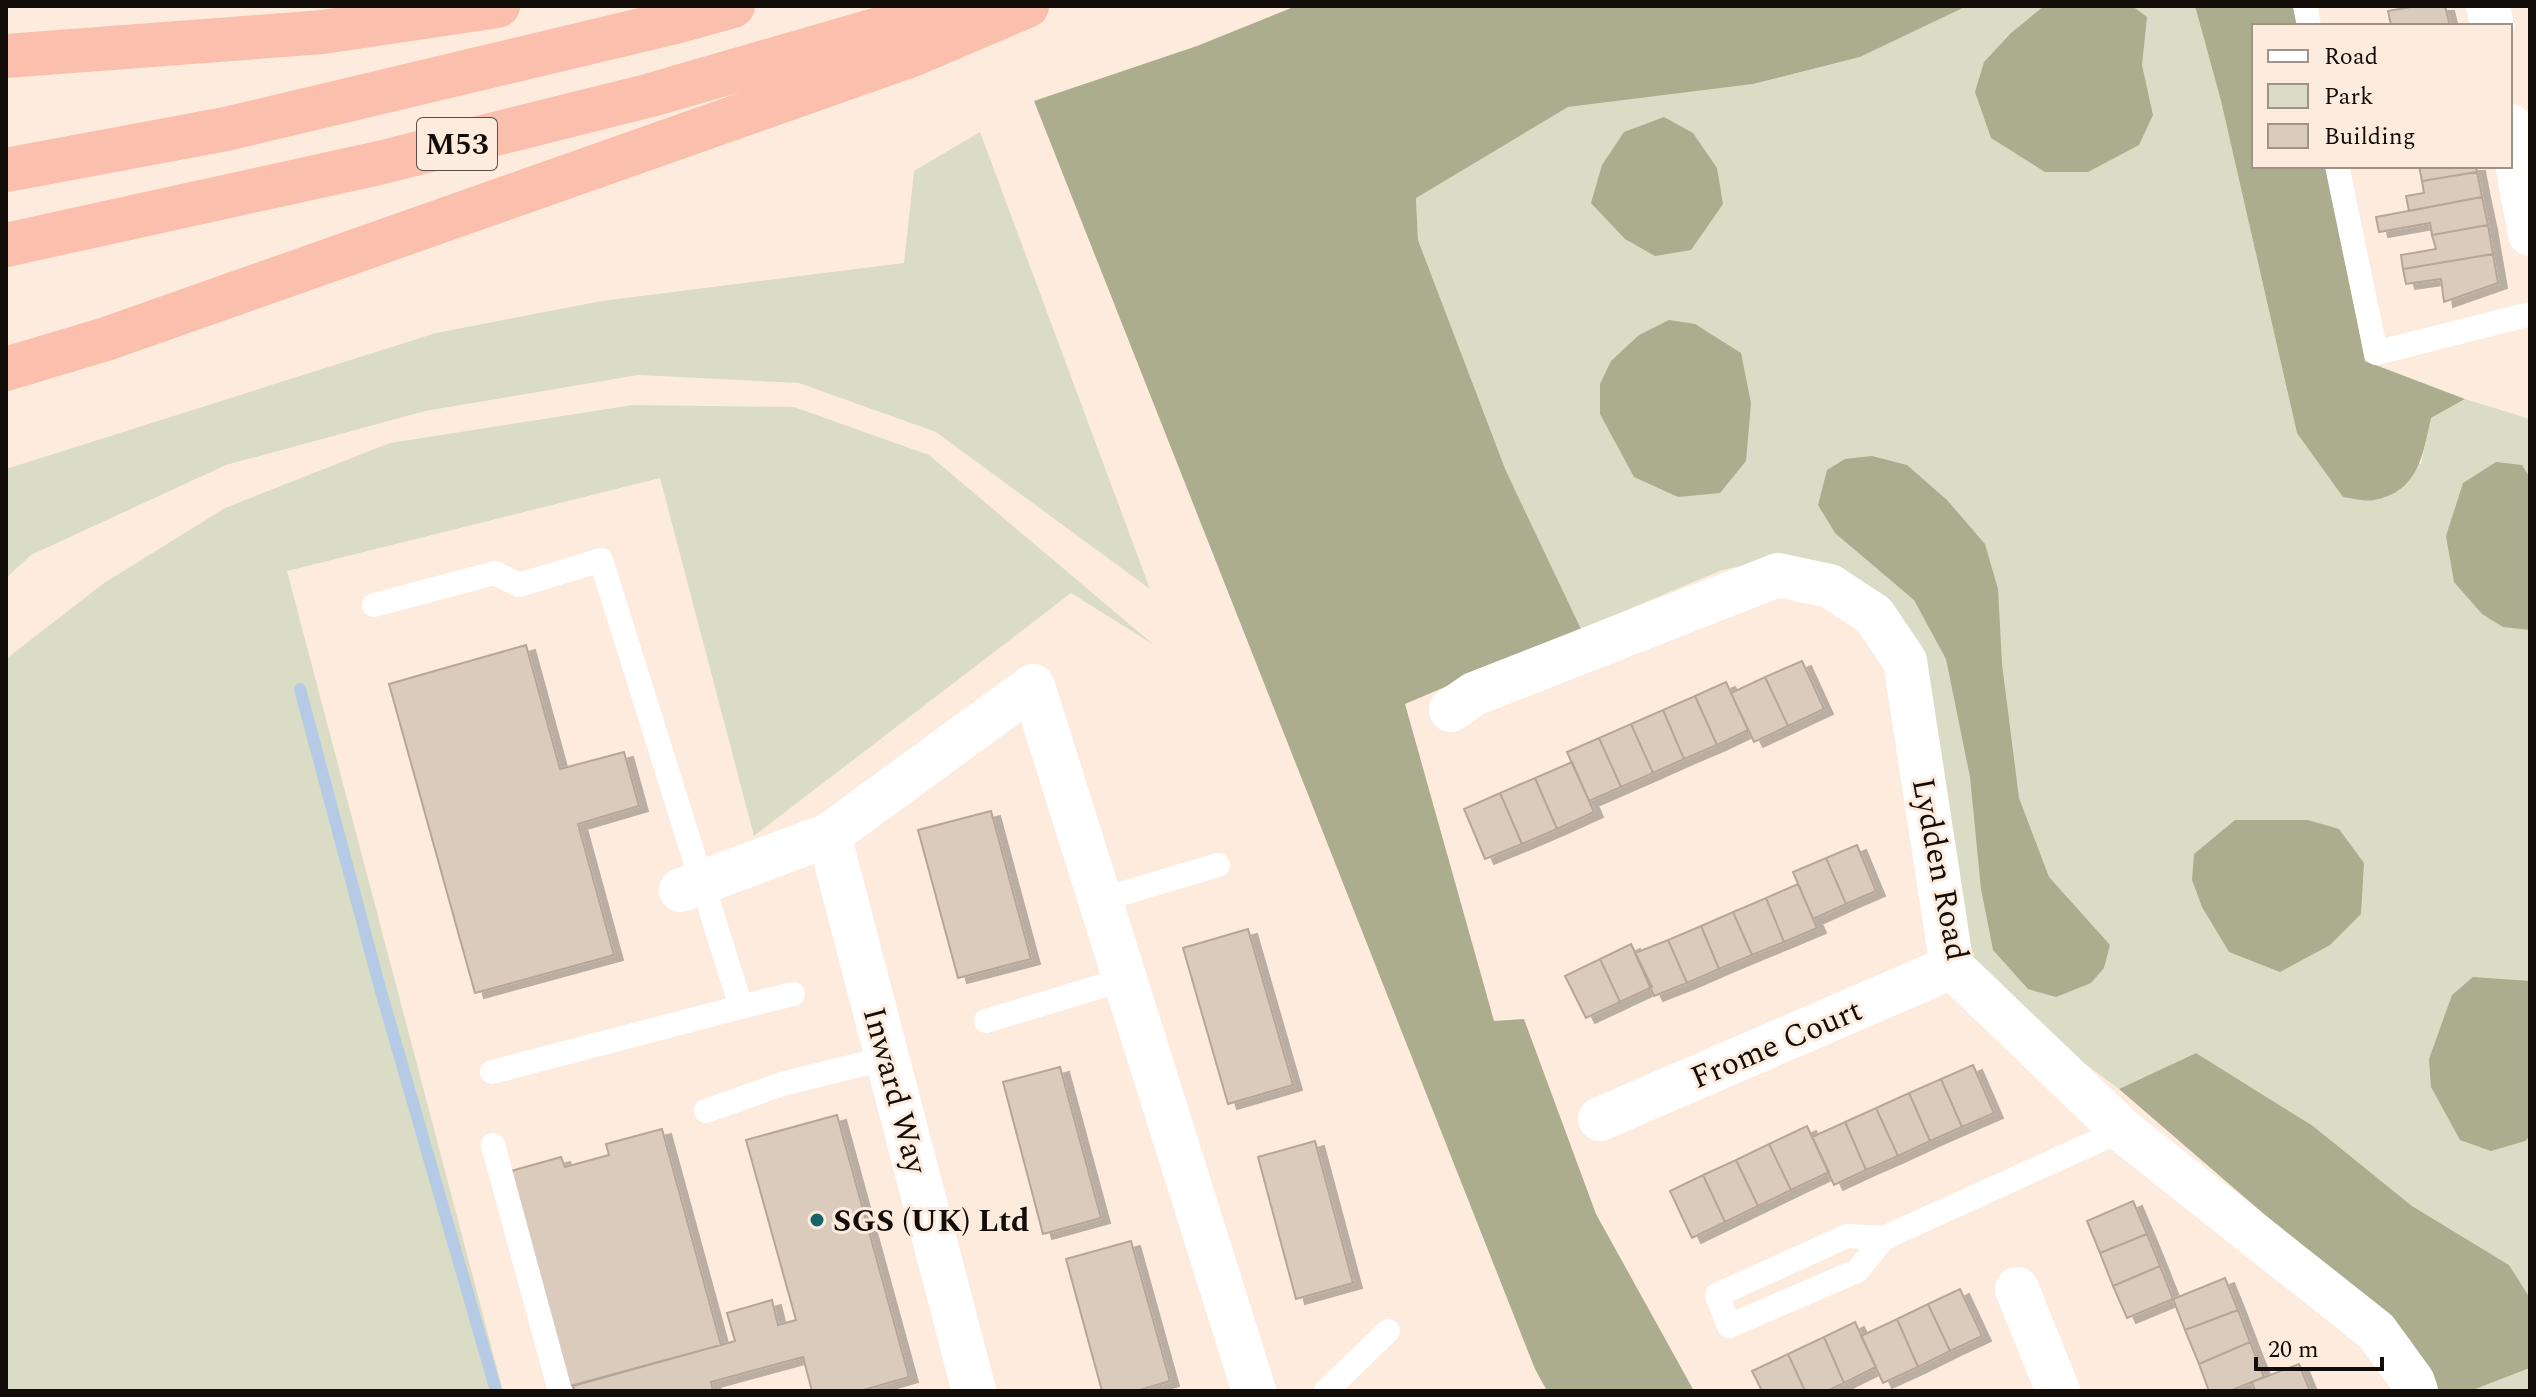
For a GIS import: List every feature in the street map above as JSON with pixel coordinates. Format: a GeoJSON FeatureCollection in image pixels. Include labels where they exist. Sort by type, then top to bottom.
{"type":"FeatureCollection","features":[{"type":"Feature","properties":{"kind":"highway"},"geometry":{"type":"LineString","coordinates":[[6,56],[323,32],[498,6]]}},
{"type":"Feature","properties":{"kind":"highway","name":"M53"},"geometry":{"type":"LineString","coordinates":[[6,170],[226,129],[733,6]]}},
{"type":"Feature","properties":{"kind":"highway","name":"M53"},"geometry":{"type":"LineString","coordinates":[[6,245],[379,163],[651,95],[907,39],[958,6]]}},
{"type":"Feature","properties":{"kind":"highway"},"geometry":{"type":"LineString","coordinates":[[6,369],[106,339],[907,39],[1027,6]]}},
{"type":"Feature","properties":{"kind":"street"},"geometry":{"type":"LineString","coordinates":[[2512,137],[2530,234]]}},
{"type":"Feature","properties":{"kind":"street","name":"Lydden Road"},"geometry":{"type":"LineString","coordinates":[[1451,710],[1474,694],[1778,575],[1830,586],[1874,615],[1905,661],[1952,967],[2122,1130],[2376,1331],[2413,1382],[2416,1391]]}},
{"type":"Feature","properties":{"kind":"street"},"geometry":{"type":"LineString","coordinates":[[692,886],[829,835],[1033,686],[1254,1391]]}},
{"type":"Feature","properties":{"kind":"street","name":"Inward Way"},"geometry":{"type":"LineString","coordinates":[[829,835],[974,1391]]}},
{"type":"Feature","properties":{"kind":"street","name":"Frome Court"},"geometry":{"type":"LineString","coordinates":[[1600,1119],[1952,967]]}},
{"type":"Feature","properties":{"kind":"street"},"geometry":{"type":"LineString","coordinates":[[2017,1289],[2058,1391]]}},
{"type":"Feature","properties":{"kind":"lane"},"geometry":{"type":"LineString","coordinates":[[2337,168],[2376,353],[2530,314]]}},
{"type":"Feature","properties":{"kind":"lane"},"geometry":{"type":"LineString","coordinates":[[374,605],[495,573],[519,585],[601,560],[692,886],[741,1007]]}},
{"type":"Feature","properties":{"kind":"lane"},"geometry":{"type":"LineString","coordinates":[[1100,900],[1218,865]]}},
{"type":"Feature","properties":{"kind":"lane"},"geometry":{"type":"LineString","coordinates":[[986,1021],[1125,979]]}},
{"type":"Feature","properties":{"kind":"lane"},"geometry":{"type":"LineString","coordinates":[[492,1072],[793,994]]}},
{"type":"Feature","properties":{"kind":"lane"},"geometry":{"type":"LineString","coordinates":[[706,1111],[782,1084],[887,1058]]}},
{"type":"Feature","properties":{"kind":"lane"},"geometry":{"type":"LineString","coordinates":[[1884,1238],[1847,1236],[1717,1295],[1729,1326],[1857,1271],[1884,1238],[2122,1130]]}},
{"type":"Feature","properties":{"kind":"lane"},"geometry":{"type":"LineString","coordinates":[[493,1145],[560,1391]]}},
{"type":"Feature","properties":{"kind":"lane"},"geometry":{"type":"LineString","coordinates":[[1789,1300],[1805,1254]]}},
{"type":"Feature","properties":{"kind":"lane"},"geometry":{"type":"LineString","coordinates":[[1326,1391],[1388,1331]]}},
{"type":"Feature","properties":{"kind":"green space"},"geometry":{"type":"Polygon","coordinates":[[[1296,6],[1967,6],[1860,57],[1753,84],[1568,107],[1416,198],[1418,240],[1506,471],[1581,629],[1405,704],[1494,1021],[1524,1019],[1596,1214],[1694,1391],[1547,1391],[1535,1369],[1034,101],[1197,46],[1296,6]]]}},
{"type":"Feature","properties":{"kind":"green space"},"geometry":{"type":"Polygon","coordinates":[[[1967,6],[2195,6],[2221,101],[2297,433],[2421,464],[2431,418],[2465,399],[2530,419],[2530,1298],[2509,1265],[2412,1206],[2313,1126],[2196,1053],[2119,1089],[1993,996],[1963,956],[1917,654],[1774,560],[1722,570],[1581,629],[1506,471],[1418,240],[1416,197],[1568,107],[1753,84],[1860,57],[1967,6]]]}},
{"type":"Feature","properties":{"kind":"green space"},"geometry":{"type":"Polygon","coordinates":[[[2044,6],[2132,6],[2147,17],[2142,65],[2153,115],[2139,145],[2088,172],[2045,172],[1991,138],[1975,92],[1984,62],[2011,33],[2044,6]]]}},
{"type":"Feature","properties":{"kind":"green space"},"geometry":{"type":"Polygon","coordinates":[[[2195,6],[2296,6],[2300,24],[2252,24],[2252,168],[2327,168],[2365,361],[2465,399],[2431,418],[2416,470],[2400,489],[2389,496],[2370,500],[2343,497],[2297,433],[2221,101],[2195,6]]]}},
{"type":"Feature","properties":{"kind":"green space"},"geometry":{"type":"Polygon","coordinates":[[[1664,117],[1693,133],[1717,168],[1723,204],[1691,250],[1655,256],[1625,239],[1591,203],[1602,165],[1624,132],[1664,117]]]}},
{"type":"Feature","properties":{"kind":"green space"},"geometry":{"type":"Polygon","coordinates":[[[980,132],[1150,589],[936,432],[799,383],[638,375],[425,411],[226,465],[31,555],[6,578],[6,469],[436,333],[602,301],[904,263],[914,171],[980,132]]]}},
{"type":"Feature","properties":{"kind":"green space"},"geometry":{"type":"Polygon","coordinates":[[[1669,320],[1695,324],[1741,353],[1751,403],[1746,461],[1720,493],[1678,497],[1634,477],[1600,414],[1600,384],[1611,361],[1639,335],[1669,320]]]}},
{"type":"Feature","properties":{"kind":"green space"},"geometry":{"type":"Polygon","coordinates":[[[633,405],[794,407],[929,455],[1154,645],[1071,593],[754,836],[660,478],[287,571],[503,1391],[6,1391],[6,659],[104,583],[225,508],[390,443],[633,405]]]}},
{"type":"Feature","properties":{"kind":"green space"},"geometry":{"type":"Polygon","coordinates":[[[1872,456],[1907,465],[1947,500],[1985,544],[1998,589],[2002,664],[2019,798],[2049,877],[2110,945],[2104,968],[2091,983],[2056,997],[2028,989],[1993,950],[1981,889],[1970,777],[1946,659],[1914,600],[1835,533],[1818,505],[1827,470],[1845,459],[1872,456]]]}},
{"type":"Feature","properties":{"kind":"green space"},"geometry":{"type":"Polygon","coordinates":[[[2496,462],[2522,465],[2530,478],[2530,630],[2503,627],[2482,614],[2454,582],[2446,536],[2463,483],[2496,462]]]}},
{"type":"Feature","properties":{"kind":"green space"},"geometry":{"type":"Polygon","coordinates":[[[2235,820],[2308,820],[2339,829],[2364,863],[2361,914],[2330,945],[2280,972],[2229,952],[2202,907],[2192,880],[2194,854],[2235,820]]]}},
{"type":"Feature","properties":{"kind":"green space"},"geometry":{"type":"Polygon","coordinates":[[[2473,977],[2530,981],[2530,1136],[2525,1141],[2491,1151],[2460,1140],[2431,1087],[2429,1059],[2452,995],[2473,977]]]}},
{"type":"Feature","properties":{"kind":"green space"},"geometry":{"type":"Polygon","coordinates":[[[2196,1053],[2313,1126],[2412,1206],[2509,1265],[2530,1298],[2530,1368],[2470,1391],[2437,1391],[2410,1340],[2119,1089],[2196,1053]]]}},
{"type":"Feature","properties":{"kind":"green space"},"geometry":{"type":"Polygon","coordinates":[[[2528,1369],[2530,1391],[2470,1391],[2528,1369]]]}},
{"type":"Feature","properties":{"kind":"building"},"geometry":{"type":"Polygon","coordinates":[[[2416,6],[2445,6],[2450,24],[2391,24],[2388,11],[2416,6]]]}},
{"type":"Feature","properties":{"kind":"building"},"geometry":{"type":"Polygon","coordinates":[[[2419,168],[2476,168],[2477,172],[2422,181],[2419,168]]]}},
{"type":"Feature","properties":{"kind":"building"},"geometry":{"type":"Polygon","coordinates":[[[2477,172],[2482,197],[2409,211],[2406,196],[2424,193],[2422,181],[2477,172]]]}},
{"type":"Feature","properties":{"kind":"building"},"geometry":{"type":"Polygon","coordinates":[[[2482,197],[2488,225],[2432,235],[2430,223],[2379,232],[2376,217],[2482,197]]]}},
{"type":"Feature","properties":{"kind":"building"},"geometry":{"type":"Polygon","coordinates":[[[2488,225],[2493,254],[2403,269],[2401,255],[2436,249],[2432,235],[2488,225]]]}},
{"type":"Feature","properties":{"kind":"building"},"geometry":{"type":"Polygon","coordinates":[[[2493,254],[2498,283],[2444,302],[2441,279],[2406,284],[2403,269],[2493,254]]]}},
{"type":"Feature","properties":{"kind":"building"},"geometry":{"type":"Polygon","coordinates":[[[526,645],[560,769],[624,752],[639,806],[578,824],[614,955],[475,993],[389,684],[526,645]]]}},
{"type":"Feature","properties":{"kind":"building"},"geometry":{"type":"Polygon","coordinates":[[[1802,661],[1824,709],[1788,726],[1765,677],[1802,661]]]}},
{"type":"Feature","properties":{"kind":"building"},"geometry":{"type":"Polygon","coordinates":[[[1765,677],[1788,726],[1754,742],[1731,693],[1765,677]]]}},
{"type":"Feature","properties":{"kind":"building"},"geometry":{"type":"Polygon","coordinates":[[[1726,682],[1748,730],[1717,745],[1695,696],[1726,682]]]}},
{"type":"Feature","properties":{"kind":"building"},"geometry":{"type":"Polygon","coordinates":[[[1695,696],[1717,745],[1684,759],[1663,710],[1695,696]]]}},
{"type":"Feature","properties":{"kind":"building"},"geometry":{"type":"Polygon","coordinates":[[[1663,710],[1684,759],[1653,773],[1631,724],[1663,710]]]}},
{"type":"Feature","properties":{"kind":"building"},"geometry":{"type":"Polygon","coordinates":[[[1631,724],[1653,773],[1621,787],[1599,738],[1631,724]]]}},
{"type":"Feature","properties":{"kind":"building"},"geometry":{"type":"Polygon","coordinates":[[[1599,738],[1621,787],[1589,801],[1567,752],[1599,738]]]}},
{"type":"Feature","properties":{"kind":"building"},"geometry":{"type":"Polygon","coordinates":[[[1572,762],[1594,812],[1557,829],[1535,778],[1572,762]]]}},
{"type":"Feature","properties":{"kind":"building"},"geometry":{"type":"Polygon","coordinates":[[[1535,778],[1557,829],[1522,844],[1500,793],[1535,778]]]}},
{"type":"Feature","properties":{"kind":"building"},"geometry":{"type":"Polygon","coordinates":[[[1500,793],[1522,844],[1485,859],[1464,809],[1500,793]]]}},
{"type":"Feature","properties":{"kind":"building"},"geometry":{"type":"Polygon","coordinates":[[[991,811],[1031,959],[958,978],[918,830],[991,811]]]}},
{"type":"Feature","properties":{"kind":"building"},"geometry":{"type":"Polygon","coordinates":[[[1857,845],[1876,891],[1846,904],[1826,858],[1857,845]]]}},
{"type":"Feature","properties":{"kind":"building"},"geometry":{"type":"Polygon","coordinates":[[[1826,858],[1846,904],[1813,919],[1793,872],[1826,858]]]}},
{"type":"Feature","properties":{"kind":"building"},"geometry":{"type":"Polygon","coordinates":[[[1798,884],[1817,928],[1784,942],[1766,898],[1798,884]]]}},
{"type":"Feature","properties":{"kind":"building"},"geometry":{"type":"Polygon","coordinates":[[[1766,898],[1784,942],[1752,955],[1733,912],[1766,898]]]}},
{"type":"Feature","properties":{"kind":"building"},"geometry":{"type":"Polygon","coordinates":[[[1733,912],[1752,955],[1719,969],[1701,926],[1733,912]]]}},
{"type":"Feature","properties":{"kind":"building"},"geometry":{"type":"Polygon","coordinates":[[[1701,926],[1719,969],[1687,983],[1668,940],[1701,926]]]}},
{"type":"Feature","properties":{"kind":"building"},"geometry":{"type":"Polygon","coordinates":[[[1248,929],[1293,1085],[1228,1104],[1183,948],[1248,929]]]}},
{"type":"Feature","properties":{"kind":"building"},"geometry":{"type":"Polygon","coordinates":[[[1668,940],[1687,983],[1654,996],[1635,953],[1668,940]]]}},
{"type":"Feature","properties":{"kind":"building"},"geometry":{"type":"Polygon","coordinates":[[[1631,944],[1652,987],[1620,1002],[1600,959],[1631,944]]]}},
{"type":"Feature","properties":{"kind":"building"},"geometry":{"type":"Polygon","coordinates":[[[1600,959],[1620,1002],[1586,1018],[1565,976],[1600,959]]]}},
{"type":"Feature","properties":{"kind":"building"},"geometry":{"type":"Polygon","coordinates":[[[1973,1065],[1994,1113],[1962,1127],[1941,1079],[1973,1065]]]}},
{"type":"Feature","properties":{"kind":"building"},"geometry":{"type":"Polygon","coordinates":[[[1060,1067],[1101,1218],[1043,1234],[1003,1082],[1060,1067]]]}},
{"type":"Feature","properties":{"kind":"building"},"geometry":{"type":"Polygon","coordinates":[[[1941,1079],[1962,1127],[1930,1141],[1909,1093],[1941,1079]]]}},
{"type":"Feature","properties":{"kind":"building"},"geometry":{"type":"Polygon","coordinates":[[[1909,1093],[1930,1141],[1898,1156],[1876,1108],[1909,1093]]]}},
{"type":"Feature","properties":{"kind":"building"},"geometry":{"type":"Polygon","coordinates":[[[1876,1108],[1898,1156],[1866,1170],[1845,1122],[1876,1108]]]}},
{"type":"Feature","properties":{"kind":"building","name":"SGS (UK) Ltd"},"geometry":{"type":"Polygon","coordinates":[[[837,1115],[909,1377],[860,1391],[812,1391],[803,1357],[711,1382],[713,1391],[574,1391],[573,1386],[735,1341],[727,1313],[772,1300],[778,1325],[796,1320],[746,1140],[837,1115]]]}},
{"type":"Feature","properties":{"kind":"building"},"geometry":{"type":"Polygon","coordinates":[[[1845,1122],[1866,1170],[1834,1185],[1812,1137],[1845,1122]]]}},
{"type":"Feature","properties":{"kind":"building"},"geometry":{"type":"Polygon","coordinates":[[[1807,1126],[1829,1172],[1791,1190],[1769,1144],[1807,1126]]]}},
{"type":"Feature","properties":{"kind":"building"},"geometry":{"type":"Polygon","coordinates":[[[662,1129],[721,1345],[570,1386],[511,1171],[561,1157],[565,1167],[609,1155],[606,1144],[662,1129]]]}},
{"type":"Feature","properties":{"kind":"building"},"geometry":{"type":"Polygon","coordinates":[[[1315,1141],[1353,1283],[1296,1299],[1258,1157],[1315,1141]]]}},
{"type":"Feature","properties":{"kind":"building"},"geometry":{"type":"Polygon","coordinates":[[[1769,1144],[1791,1190],[1758,1206],[1736,1160],[1769,1144]]]}},
{"type":"Feature","properties":{"kind":"building"},"geometry":{"type":"Polygon","coordinates":[[[1736,1160],[1758,1206],[1725,1222],[1703,1175],[1736,1160]]]}},
{"type":"Feature","properties":{"kind":"building"},"geometry":{"type":"Polygon","coordinates":[[[1703,1175],[1725,1222],[1692,1238],[1670,1191],[1703,1175]]]}},
{"type":"Feature","properties":{"kind":"building"},"geometry":{"type":"Polygon","coordinates":[[[2133,1201],[2147,1234],[2100,1253],[2087,1221],[2133,1201]]]}},
{"type":"Feature","properties":{"kind":"building"},"geometry":{"type":"Polygon","coordinates":[[[2147,1234],[2160,1266],[2113,1286],[2100,1253],[2147,1234]]]}},
{"type":"Feature","properties":{"kind":"building"},"geometry":{"type":"Polygon","coordinates":[[[1131,1241],[1170,1381],[1136,1391],[1102,1391],[1066,1259],[1131,1241]]]}},
{"type":"Feature","properties":{"kind":"building"},"geometry":{"type":"Polygon","coordinates":[[[2160,1266],[2173,1299],[2127,1318],[2113,1286],[2160,1266]]]}},
{"type":"Feature","properties":{"kind":"building"},"geometry":{"type":"Polygon","coordinates":[[[2225,1278],[2238,1310],[2185,1330],[2173,1299],[2225,1278]]]}},
{"type":"Feature","properties":{"kind":"building"},"geometry":{"type":"Polygon","coordinates":[[[1960,1289],[1982,1336],[1950,1351],[1928,1304],[1960,1289]]]}},
{"type":"Feature","properties":{"kind":"building"},"geometry":{"type":"Polygon","coordinates":[[[1928,1304],[1950,1351],[1918,1367],[1897,1319],[1928,1304]]]}},
{"type":"Feature","properties":{"kind":"building"},"geometry":{"type":"Polygon","coordinates":[[[2238,1310],[2250,1342],[2199,1364],[2185,1330],[2238,1310]]]}},
{"type":"Feature","properties":{"kind":"building"},"geometry":{"type":"Polygon","coordinates":[[[1897,1319],[1918,1367],[1883,1383],[1861,1336],[1897,1319]]]}},
{"type":"Feature","properties":{"kind":"building"},"geometry":{"type":"Polygon","coordinates":[[[1855,1322],[1876,1367],[1844,1383],[1824,1337],[1855,1322]]]}},
{"type":"Feature","properties":{"kind":"building"},"geometry":{"type":"Polygon","coordinates":[[[1824,1337],[1844,1383],[1827,1391],[1805,1391],[1788,1354],[1824,1337]]]}},
{"type":"Feature","properties":{"kind":"building"},"geometry":{"type":"Polygon","coordinates":[[[2250,1342],[2264,1377],[2230,1391],[2209,1391],[2199,1364],[2250,1342]]]}},
{"type":"Feature","properties":{"kind":"building"},"geometry":{"type":"Polygon","coordinates":[[[1788,1354],[1805,1391],[1762,1391],[1752,1371],[1788,1354]]]}},
{"type":"Feature","properties":{"kind":"building"},"geometry":{"type":"Polygon","coordinates":[[[2299,1364],[2310,1391],[2255,1391],[2252,1382],[2299,1364]]]}},
{"type":"Feature","properties":{"kind":"waterway"},"geometry":{"type":"LineString","coordinates":[[300,689],[380,988],[496,1391]]}},
{"type":"Feature","properties":{"kind":"place","name":"SGS (UK) Ltd"},"geometry":{"type":"Point","coordinates":[817,1220]}}]}
